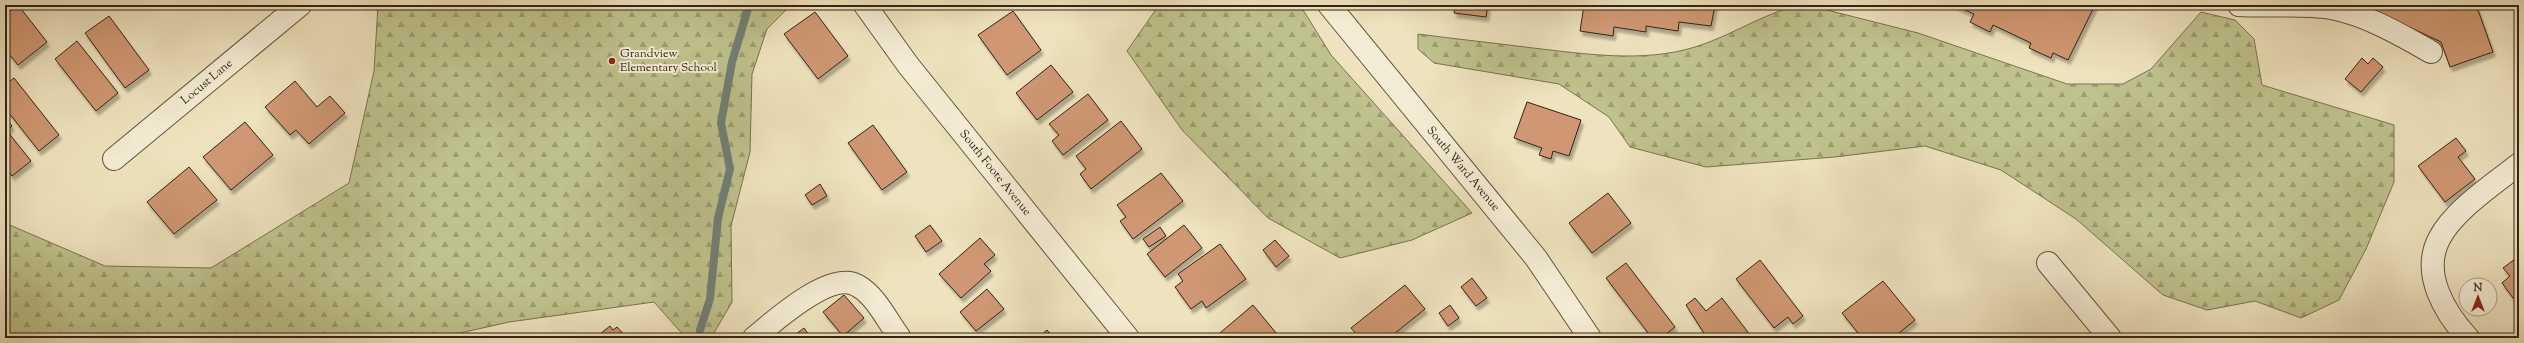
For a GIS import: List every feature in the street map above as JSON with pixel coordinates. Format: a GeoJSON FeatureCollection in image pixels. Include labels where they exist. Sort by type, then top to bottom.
{"type":"FeatureCollection","features":[{"type":"Feature","properties":{"kind":"street","name":"Locust Lane"},"geometry":{"type":"LineString","coordinates":[[114,159],[300,5]]}},
{"type":"Feature","properties":{"kind":"street","name":"South Foote Avenue"},"geometry":{"type":"LineString","coordinates":[[865,5],[913,71],[1128,338]]}},
{"type":"Feature","properties":{"kind":"street","name":"South Ward Avenue"},"geometry":{"type":"LineString","coordinates":[[1329,5],[1536,258],[1590,338]]}},
{"type":"Feature","properties":{"kind":"street"},"geometry":{"type":"LineString","coordinates":[[2239,5],[2329,8],[2351,13],[2391,30],[2431,52]]}},
{"type":"Feature","properties":{"kind":"street"},"geometry":{"type":"LineString","coordinates":[[2468,338],[2444,309],[2436,287],[2433,262],[2439,239],[2458,214],[2519,164]]}},
{"type":"Feature","properties":{"kind":"street"},"geometry":{"type":"LineString","coordinates":[[2048,263],[2110,338]]}},
{"type":"Feature","properties":{"kind":"street"},"geometry":{"type":"LineString","coordinates":[[754,338],[775,320],[828,285],[839,282],[858,285],[870,296],[900,338]]}},
{"type":"Feature","properties":{"kind":"green space"},"geometry":{"type":"Polygon","coordinates":[[[378,5],[791,5],[767,29],[752,74],[750,152],[731,226],[732,302],[711,338],[686,338],[654,302],[509,322],[438,338],[7,338],[5,336],[5,223],[105,266],[211,268],[349,183],[374,71],[378,5]]]}},
{"type":"Feature","properties":{"kind":"green space"},"geometry":{"type":"Polygon","coordinates":[[[1159,5],[1300,5],[1331,55],[1472,213],[1412,240],[1340,258],[1268,218],[1182,130],[1127,51],[1159,5]]]}},
{"type":"Feature","properties":{"kind":"green space"},"geometry":{"type":"Polygon","coordinates":[[[1799,5],[1807,5],[1918,33],[2067,84],[2123,84],[2151,69],[2201,12],[2235,20],[2254,39],[2262,85],[2394,125],[2394,182],[2366,249],[2339,300],[2301,318],[2255,301],[2207,310],[2163,295],[2076,219],[2001,170],[1925,146],[1835,157],[1706,167],[1630,147],[1609,117],[1559,84],[1434,63],[1418,49],[1418,34],[1594,55],[1655,55],[1695,47],[1721,37],[1759,19],[1799,5]]]}},
{"type":"Feature","properties":{"kind":"building"},"geometry":{"type":"Polygon","coordinates":[[[18,5],[47,42],[18,65],[5,49],[5,15],[18,5]]]}},
{"type":"Feature","properties":{"kind":"building"},"geometry":{"type":"Polygon","coordinates":[[[1455,5],[1488,5],[1486,17],[1454,13],[1455,5]]]}},
{"type":"Feature","properties":{"kind":"building"},"geometry":{"type":"Polygon","coordinates":[[[1584,5],[1715,5],[1711,26],[1679,22],[1678,31],[1646,26],[1646,32],[1614,27],[1613,36],[1580,31],[1584,5]]]}},
{"type":"Feature","properties":{"kind":"building"},"geometry":{"type":"Polygon","coordinates":[[[1954,5],[2095,5],[2068,60],[2053,53],[2051,58],[2029,48],[2031,43],[1993,25],[1990,32],[1970,22],[1974,14],[1954,5]]]}},
{"type":"Feature","properties":{"kind":"building"},"geometry":{"type":"Polygon","coordinates":[[[2363,5],[2473,5],[2477,7],[2493,52],[2450,67],[2441,42],[2363,5]]]}},
{"type":"Feature","properties":{"kind":"building"},"geometry":{"type":"Polygon","coordinates":[[[1013,11],[1041,50],[1007,75],[978,35],[1013,11]]]}},
{"type":"Feature","properties":{"kind":"building"},"geometry":{"type":"Polygon","coordinates":[[[815,12],[848,56],[818,79],[784,34],[815,12]]]}},
{"type":"Feature","properties":{"kind":"building"},"geometry":{"type":"Polygon","coordinates":[[[109,16],[149,70],[125,88],[85,33],[109,16]]]}},
{"type":"Feature","properties":{"kind":"building"},"geometry":{"type":"Polygon","coordinates":[[[77,41],[118,93],[96,111],[55,59],[77,41]]]}},
{"type":"Feature","properties":{"kind":"building"},"geometry":{"type":"Polygon","coordinates":[[[2362,58],[2368,64],[2373,58],[2383,67],[2361,92],[2345,79],[2362,58]]]}},
{"type":"Feature","properties":{"kind":"building"},"geometry":{"type":"Polygon","coordinates":[[[1051,65],[1073,92],[1037,120],[1016,93],[1051,65]]]}},
{"type":"Feature","properties":{"kind":"building"},"geometry":{"type":"Polygon","coordinates":[[[14,78],[59,135],[39,151],[5,108],[5,85],[14,78]]]}},
{"type":"Feature","properties":{"kind":"building"},"geometry":{"type":"Polygon","coordinates":[[[295,81],[317,107],[330,96],[345,113],[309,144],[296,130],[290,135],[265,107],[295,81]]]}},
{"type":"Feature","properties":{"kind":"building"},"geometry":{"type":"Polygon","coordinates":[[[1088,94],[1108,120],[1063,155],[1052,141],[1059,135],[1049,124],[1088,94]]]}},
{"type":"Feature","properties":{"kind":"building"},"geometry":{"type":"Polygon","coordinates":[[[1527,102],[1581,120],[1569,156],[1553,151],[1551,159],[1539,155],[1542,148],[1514,138],[1527,102]]]}},
{"type":"Feature","properties":{"kind":"building"},"geometry":{"type":"Polygon","coordinates":[[[5,117],[12,126],[7,131],[31,161],[12,176],[5,166],[5,117]]]}},
{"type":"Feature","properties":{"kind":"building"},"geometry":{"type":"Polygon","coordinates":[[[1121,121],[1142,149],[1091,189],[1080,174],[1086,169],[1076,156],[1121,121]]]}},
{"type":"Feature","properties":{"kind":"building"},"geometry":{"type":"Polygon","coordinates":[[[245,122],[273,155],[231,190],[203,157],[245,122]]]}},
{"type":"Feature","properties":{"kind":"building"},"geometry":{"type":"Polygon","coordinates":[[[873,125],[907,172],[882,190],[848,143],[873,125]]]}},
{"type":"Feature","properties":{"kind":"building"},"geometry":{"type":"Polygon","coordinates":[[[2456,138],[2466,151],[2458,157],[2475,179],[2445,202],[2418,166],[2456,138]]]}},
{"type":"Feature","properties":{"kind":"building"},"geometry":{"type":"Polygon","coordinates":[[[189,167],[217,200],[174,234],[147,202],[189,167]]]}},
{"type":"Feature","properties":{"kind":"building"},"geometry":{"type":"Polygon","coordinates":[[[1161,173],[1183,201],[1133,239],[1120,221],[1126,217],[1117,205],[1161,173]]]}},
{"type":"Feature","properties":{"kind":"building"},"geometry":{"type":"Polygon","coordinates":[[[820,184],[827,196],[812,205],[805,195],[820,184]]]}},
{"type":"Feature","properties":{"kind":"building"},"geometry":{"type":"Polygon","coordinates":[[[1608,193],[1631,223],[1592,253],[1569,223],[1608,193]]]}},
{"type":"Feature","properties":{"kind":"building"},"geometry":{"type":"Polygon","coordinates":[[[930,225],[942,241],[926,252],[915,236],[930,225]]]}},
{"type":"Feature","properties":{"kind":"building"},"geometry":{"type":"Polygon","coordinates":[[[1184,225],[1202,248],[1165,277],[1147,254],[1184,225]]]}},
{"type":"Feature","properties":{"kind":"building"},"geometry":{"type":"Polygon","coordinates":[[[1160,227],[1166,236],[1149,247],[1143,239],[1160,227]]]}},
{"type":"Feature","properties":{"kind":"building"},"geometry":{"type":"Polygon","coordinates":[[[980,238],[995,255],[984,264],[991,271],[961,298],[939,274],[980,238]]]}},
{"type":"Feature","properties":{"kind":"building"},"geometry":{"type":"Polygon","coordinates":[[[1275,240],[1289,256],[1276,267],[1263,250],[1275,240]]]}},
{"type":"Feature","properties":{"kind":"building"},"geometry":{"type":"Polygon","coordinates":[[[1220,244],[1246,279],[1206,308],[1202,301],[1191,309],[1175,287],[1183,281],[1178,274],[1220,244]]]}},
{"type":"Feature","properties":{"kind":"building"},"geometry":{"type":"Polygon","coordinates":[[[2519,256],[2519,293],[2513,298],[2502,283],[2510,276],[2503,268],[2519,256]]]}},
{"type":"Feature","properties":{"kind":"building"},"geometry":{"type":"Polygon","coordinates":[[[1760,260],[1803,316],[1793,324],[1788,317],[1774,328],[1736,279],[1760,260]]]}},
{"type":"Feature","properties":{"kind":"building"},"geometry":{"type":"Polygon","coordinates":[[[1626,263],[1675,327],[1661,338],[1652,338],[1606,278],[1626,263]]]}},
{"type":"Feature","properties":{"kind":"building"},"geometry":{"type":"Polygon","coordinates":[[[1472,278],[1487,298],[1476,306],[1461,287],[1472,278]]]}},
{"type":"Feature","properties":{"kind":"building"},"geometry":{"type":"Polygon","coordinates":[[[1883,281],[1915,320],[1893,338],[1862,338],[1842,313],[1883,281]]]}},
{"type":"Feature","properties":{"kind":"building"},"geometry":{"type":"Polygon","coordinates":[[[1405,285],[1425,309],[1389,338],[1360,338],[1351,328],[1405,285]]]}},
{"type":"Feature","properties":{"kind":"building"},"geometry":{"type":"Polygon","coordinates":[[[987,289],[1004,309],[976,331],[960,312],[987,289]]]}},
{"type":"Feature","properties":{"kind":"building"},"geometry":{"type":"Polygon","coordinates":[[[844,295],[864,318],[843,336],[823,312],[844,295]]]}},
{"type":"Feature","properties":{"kind":"building"},"geometry":{"type":"Polygon","coordinates":[[[1695,298],[1706,311],[1722,298],[1750,335],[1747,338],[1707,338],[1686,305],[1695,298]]]}},
{"type":"Feature","properties":{"kind":"building"},"geometry":{"type":"Polygon","coordinates":[[[1253,305],[1276,333],[1270,338],[1214,338],[1253,305]]]}},
{"type":"Feature","properties":{"kind":"building"},"geometry":{"type":"Polygon","coordinates":[[[1450,305],[1459,318],[1448,326],[1439,313],[1450,305]]]}},
{"type":"Feature","properties":{"kind":"building"},"geometry":{"type":"Polygon","coordinates":[[[610,326],[613,330],[617,327],[627,338],[595,338],[610,326]]]}},
{"type":"Feature","properties":{"kind":"building"},"geometry":{"type":"Polygon","coordinates":[[[804,328],[811,338],[791,338],[804,328]]]}},
{"type":"Feature","properties":{"kind":"building"},"geometry":{"type":"Polygon","coordinates":[[[1047,330],[1054,338],[1038,338],[1047,330]]]}},
{"type":"Feature","properties":{"kind":"waterway"},"geometry":{"type":"LineString","coordinates":[[700,330],[710,299],[718,218],[730,169],[721,123],[732,62],[749,5]]}},
{"type":"Feature","properties":{"kind":"place","name":"Grandview Elementary School"},"geometry":{"type":"Point","coordinates":[612,61]}}]}
